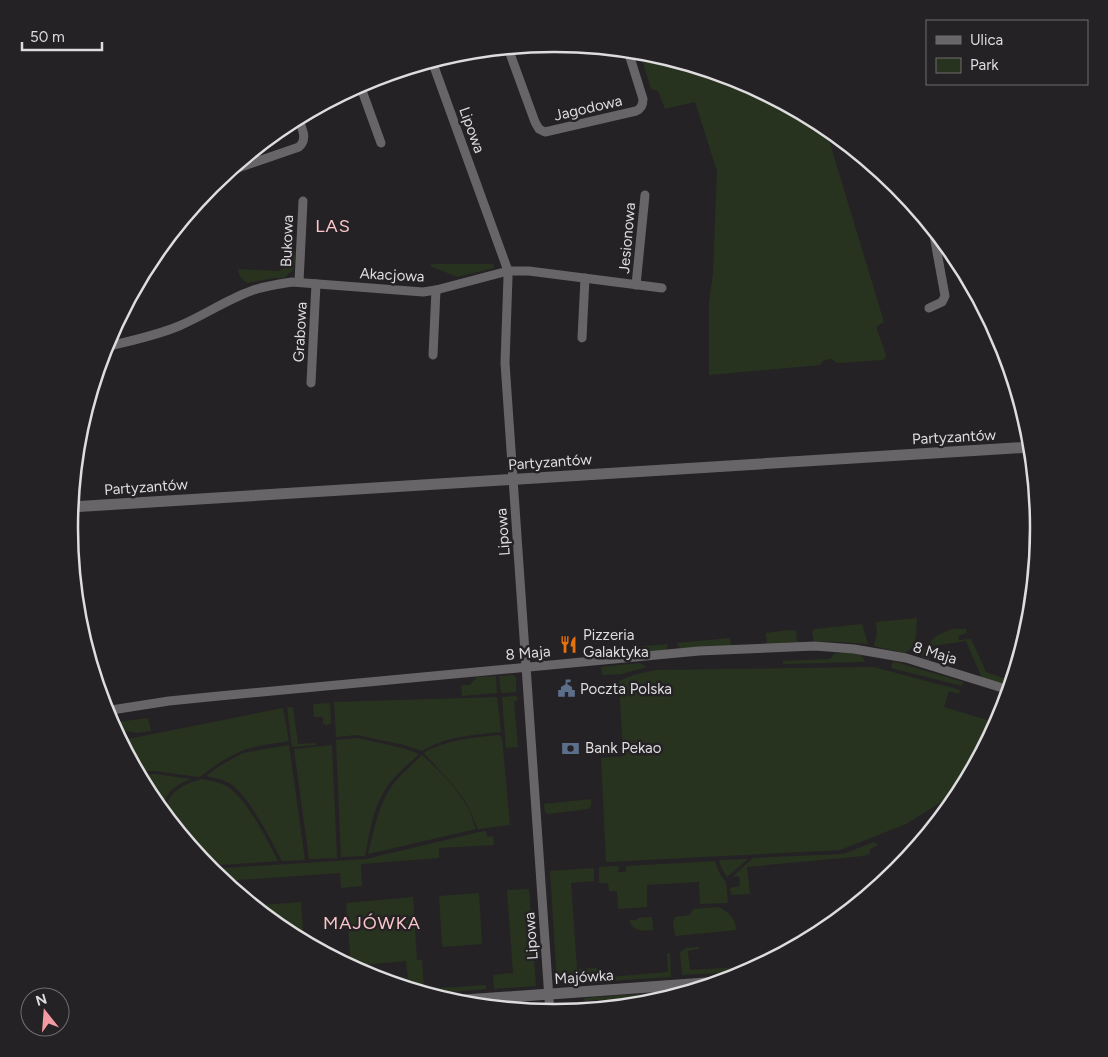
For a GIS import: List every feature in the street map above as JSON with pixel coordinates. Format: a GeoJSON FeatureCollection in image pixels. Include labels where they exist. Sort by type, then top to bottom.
{"type":"FeatureCollection","features":[{"type":"Feature","properties":{"kind":"street","name":"Jagodowa"},"geometry":{"type":"LineString","coordinates":[[511,55],[539,130],[544,132],[640,109],[643,99],[631,59]]}},
{"type":"Feature","properties":{"kind":"street","name":"Lipowa"},"geometry":{"type":"LineString","coordinates":[[435,68],[508,271],[505,363],[550,1004]]}},
{"type":"Feature","properties":{"kind":"street"},"geometry":{"type":"LineString","coordinates":[[363,93],[381,143]]}},
{"type":"Feature","properties":{"kind":"street"},"geometry":{"type":"LineString","coordinates":[[248,165],[294,149],[302,144],[304,135],[301,126]]}},
{"type":"Feature","properties":{"kind":"street","name":"Jesionowa"},"geometry":{"type":"LineString","coordinates":[[636,285],[645,195]]}},
{"type":"Feature","properties":{"kind":"street","name":"Bukowa"},"geometry":{"type":"LineString","coordinates":[[299,282],[303,201]]}},
{"type":"Feature","properties":{"kind":"street"},"geometry":{"type":"LineString","coordinates":[[930,308],[942,302],[945,296],[936,244]]}},
{"type":"Feature","properties":{"kind":"street","name":"Akacjowa"},"geometry":{"type":"LineString","coordinates":[[115,344],[162,332],[185,323],[252,290],[276,284],[299,282],[423,292],[508,271],[529,271],[662,288]]}},
{"type":"Feature","properties":{"kind":"street"},"geometry":{"type":"LineString","coordinates":[[582,338],[585,278]]}},
{"type":"Feature","properties":{"kind":"street","name":"Grabowa"},"geometry":{"type":"LineString","coordinates":[[310,383],[316,284]]}},
{"type":"Feature","properties":{"kind":"street"},"geometry":{"type":"LineString","coordinates":[[433,355],[436,290]]}},
{"type":"Feature","properties":{"kind":"street","name":"Partyzantów"},"geometry":{"type":"LineString","coordinates":[[79,507],[1023,448]]}},
{"type":"Feature","properties":{"kind":"street","name":"8 Maja"},"geometry":{"type":"LineString","coordinates":[[113,710],[210,696],[699,651],[815,646],[839,647],[906,658],[1003,688]]}},
{"type":"Feature","properties":{"kind":"street","name":"Majówka"},"geometry":{"type":"LineString","coordinates":[[484,999],[690,984]]}},
{"type":"Feature","properties":{"kind":"green space"},"geometry":{"type":"Polygon","coordinates":[[[643,61],[677,69],[736,89],[792,116],[829,141],[884,322],[876,327],[885,352],[885,359],[837,363],[832,359],[824,360],[820,365],[709,375],[709,302],[713,273],[717,171],[695,102],[665,109],[658,91],[651,89],[643,61]]]}},
{"type":"Feature","properties":{"kind":"green space"},"geometry":{"type":"Polygon","coordinates":[[[288,248],[295,252],[295,262],[293,270],[284,278],[247,283],[239,274],[238,269],[279,271],[287,267],[288,248]]]}},
{"type":"Feature","properties":{"kind":"green space"},"geometry":{"type":"Polygon","coordinates":[[[431,264],[493,264],[494,268],[457,277],[430,266],[431,264]]]}},
{"type":"Feature","properties":{"kind":"green space"},"geometry":{"type":"Polygon","coordinates":[[[917,618],[914,643],[905,653],[874,646],[877,632],[876,622],[917,618]]]}},
{"type":"Feature","properties":{"kind":"green space"},"geometry":{"type":"Polygon","coordinates":[[[862,624],[868,644],[814,641],[812,631],[815,629],[862,624]]]}},
{"type":"Feature","properties":{"kind":"green space"},"geometry":{"type":"Polygon","coordinates":[[[953,629],[966,629],[967,633],[958,636],[959,640],[971,639],[986,672],[1006,679],[1004,684],[982,678],[966,641],[932,646],[929,660],[923,658],[921,653],[931,641],[942,633],[953,629]]]}},
{"type":"Feature","properties":{"kind":"green space"},"geometry":{"type":"Polygon","coordinates":[[[796,631],[797,642],[767,644],[766,633],[796,631]]]}},
{"type":"Feature","properties":{"kind":"green space"},"geometry":{"type":"Polygon","coordinates":[[[730,638],[731,646],[682,650],[676,643],[730,638]]]}},
{"type":"Feature","properties":{"kind":"green space"},"geometry":{"type":"Polygon","coordinates":[[[668,644],[664,652],[603,656],[603,650],[668,644]]]}},
{"type":"Feature","properties":{"kind":"green space"},"geometry":{"type":"Polygon","coordinates":[[[835,653],[857,654],[865,662],[783,664],[783,661],[830,659],[835,653]]]}},
{"type":"Feature","properties":{"kind":"green space"},"geometry":{"type":"Polygon","coordinates":[[[893,661],[963,682],[962,686],[891,668],[893,661]]]}},
{"type":"Feature","properties":{"kind":"green space"},"geometry":{"type":"Polygon","coordinates":[[[640,663],[647,667],[622,674],[602,675],[601,667],[640,663]]]}},
{"type":"Feature","properties":{"kind":"green space"},"geometry":{"type":"Polygon","coordinates":[[[874,667],[960,690],[959,694],[949,691],[944,707],[989,721],[966,767],[945,800],[906,824],[840,850],[606,862],[601,758],[623,756],[619,681],[633,675],[656,670],[874,667]]]}},
{"type":"Feature","properties":{"kind":"green space"},"geometry":{"type":"Polygon","coordinates":[[[513,675],[516,678],[516,692],[501,693],[499,676],[513,675]]]}},
{"type":"Feature","properties":{"kind":"green space"},"geometry":{"type":"Polygon","coordinates":[[[496,676],[497,693],[462,696],[461,685],[470,685],[477,677],[496,676]]]}},
{"type":"Feature","properties":{"kind":"green space"},"geometry":{"type":"Polygon","coordinates":[[[516,696],[518,700],[514,702],[518,747],[506,748],[502,697],[516,696]]]}},
{"type":"Feature","properties":{"kind":"green space"},"geometry":{"type":"Polygon","coordinates":[[[497,697],[501,732],[450,739],[422,751],[404,745],[357,735],[336,737],[334,702],[497,697]]]}},
{"type":"Feature","properties":{"kind":"green space"},"geometry":{"type":"Polygon","coordinates":[[[330,703],[331,723],[326,726],[323,724],[323,717],[314,717],[313,704],[330,703]]]}},
{"type":"Feature","properties":{"kind":"green space"},"geometry":{"type":"Polygon","coordinates":[[[287,707],[293,707],[298,744],[315,743],[316,745],[292,747],[287,707]]]}},
{"type":"Feature","properties":{"kind":"green space"},"geometry":{"type":"Polygon","coordinates":[[[283,708],[289,741],[247,749],[226,759],[198,777],[155,771],[145,772],[128,739],[283,708]]]}},
{"type":"Feature","properties":{"kind":"green space"},"geometry":{"type":"Polygon","coordinates":[[[148,718],[151,731],[136,733],[123,730],[119,722],[148,718]]]}},
{"type":"Feature","properties":{"kind":"green space"},"geometry":{"type":"Polygon","coordinates":[[[499,735],[502,738],[510,825],[478,829],[465,801],[424,753],[451,742],[499,735]]]}},
{"type":"Feature","properties":{"kind":"green space"},"geometry":{"type":"Polygon","coordinates":[[[357,738],[403,748],[419,754],[394,778],[382,795],[373,817],[365,856],[341,857],[336,740],[357,738]]]}},
{"type":"Feature","properties":{"kind":"green space"},"geometry":{"type":"Polygon","coordinates":[[[289,745],[305,860],[282,861],[252,807],[237,789],[229,783],[206,776],[243,753],[289,745]]]}},
{"type":"Feature","properties":{"kind":"green space"},"geometry":{"type":"Polygon","coordinates":[[[332,745],[337,858],[309,859],[294,749],[332,745]]]}},
{"type":"Feature","properties":{"kind":"green space"},"geometry":{"type":"Polygon","coordinates":[[[422,755],[460,795],[469,810],[476,829],[368,854],[382,803],[400,776],[422,755]]]}},
{"type":"Feature","properties":{"kind":"green space"},"geometry":{"type":"Polygon","coordinates":[[[147,774],[191,779],[172,790],[164,802],[147,774]]]}},
{"type":"Feature","properties":{"kind":"green space"},"geometry":{"type":"Polygon","coordinates":[[[202,779],[228,787],[243,801],[250,811],[278,861],[217,865],[166,804],[177,790],[202,779]]]}},
{"type":"Feature","properties":{"kind":"green space"},"geometry":{"type":"Polygon","coordinates":[[[591,799],[591,806],[588,809],[548,814],[545,812],[544,804],[591,799]]]}},
{"type":"Feature","properties":{"kind":"green space"},"geometry":{"type":"Polygon","coordinates":[[[486,831],[487,837],[493,836],[494,845],[439,848],[439,858],[361,864],[362,886],[341,888],[340,873],[234,880],[221,868],[366,859],[486,831]]]}},
{"type":"Feature","properties":{"kind":"green space"},"geometry":{"type":"Polygon","coordinates":[[[874,842],[878,845],[870,849],[870,854],[863,856],[747,867],[750,894],[731,895],[730,888],[740,886],[739,876],[732,877],[753,858],[843,854],[874,842]]]}},
{"type":"Feature","properties":{"kind":"green space"},"geometry":{"type":"Polygon","coordinates":[[[748,859],[727,877],[719,860],[748,859]]]}},
{"type":"Feature","properties":{"kind":"green space"},"geometry":{"type":"Polygon","coordinates":[[[715,861],[726,883],[728,903],[700,904],[699,882],[647,885],[647,907],[618,909],[617,891],[609,891],[608,883],[599,883],[599,867],[619,866],[618,872],[626,872],[626,866],[715,861]]]}},
{"type":"Feature","properties":{"kind":"green space"},"geometry":{"type":"Polygon","coordinates":[[[594,868],[594,881],[571,883],[577,969],[597,968],[597,979],[557,982],[550,871],[594,868]]]}},
{"type":"Feature","properties":{"kind":"green space"},"geometry":{"type":"Polygon","coordinates":[[[529,889],[536,986],[494,989],[493,975],[513,973],[507,890],[529,889]]]}},
{"type":"Feature","properties":{"kind":"green space"},"geometry":{"type":"Polygon","coordinates":[[[479,893],[482,944],[443,947],[439,896],[479,893]]]}},
{"type":"Feature","properties":{"kind":"green space"},"geometry":{"type":"Polygon","coordinates":[[[413,897],[417,960],[422,960],[424,986],[408,981],[406,961],[365,965],[350,958],[346,903],[413,897]]]}},
{"type":"Feature","properties":{"kind":"green space"},"geometry":{"type":"Polygon","coordinates":[[[301,902],[303,933],[290,924],[263,905],[301,902]]]}},
{"type":"Feature","properties":{"kind":"green space"},"geometry":{"type":"Polygon","coordinates":[[[718,907],[731,916],[735,922],[736,930],[675,936],[673,922],[675,917],[690,915],[693,909],[718,907]]]}},
{"type":"Feature","properties":{"kind":"green space"},"geometry":{"type":"Polygon","coordinates":[[[652,917],[653,930],[636,929],[629,920],[637,920],[637,918],[652,917]]]}},
{"type":"Feature","properties":{"kind":"green space"},"geometry":{"type":"Polygon","coordinates":[[[699,947],[699,949],[688,951],[690,970],[738,967],[724,973],[682,975],[680,952],[686,948],[699,947]]]}},
{"type":"Feature","properties":{"kind":"green space"},"geometry":{"type":"Polygon","coordinates":[[[667,953],[670,953],[671,977],[609,981],[609,977],[668,972],[667,953]]]}},
{"type":"Feature","properties":{"kind":"green space"},"geometry":{"type":"Polygon","coordinates":[[[486,985],[486,989],[449,992],[433,988],[486,985]]]}},
{"type":"Feature","properties":{"kind":"green space"},"geometry":{"type":"Polygon","coordinates":[[[657,993],[630,998],[585,1001],[584,998],[657,993]]]}},
{"type":"Feature","properties":{"kind":"place","name":"Pizzeria Galaktyka"},"geometry":{"type":"Point","coordinates":[569,644]}},
{"type":"Feature","properties":{"kind":"place","name":"Poczta Polska"},"geometry":{"type":"Point","coordinates":[566,689]}},
{"type":"Feature","properties":{"kind":"place","name":"Bank Pekao"},"geometry":{"type":"Point","coordinates":[571,748]}},
{"type":"Feature","properties":{"kind":"district","name":"LAS"},"geometry":{"type":"Point","coordinates":[333,226]}},
{"type":"Feature","properties":{"kind":"district","name":"MAJÓWKA"},"geometry":{"type":"Point","coordinates":[372,923]}}]}
